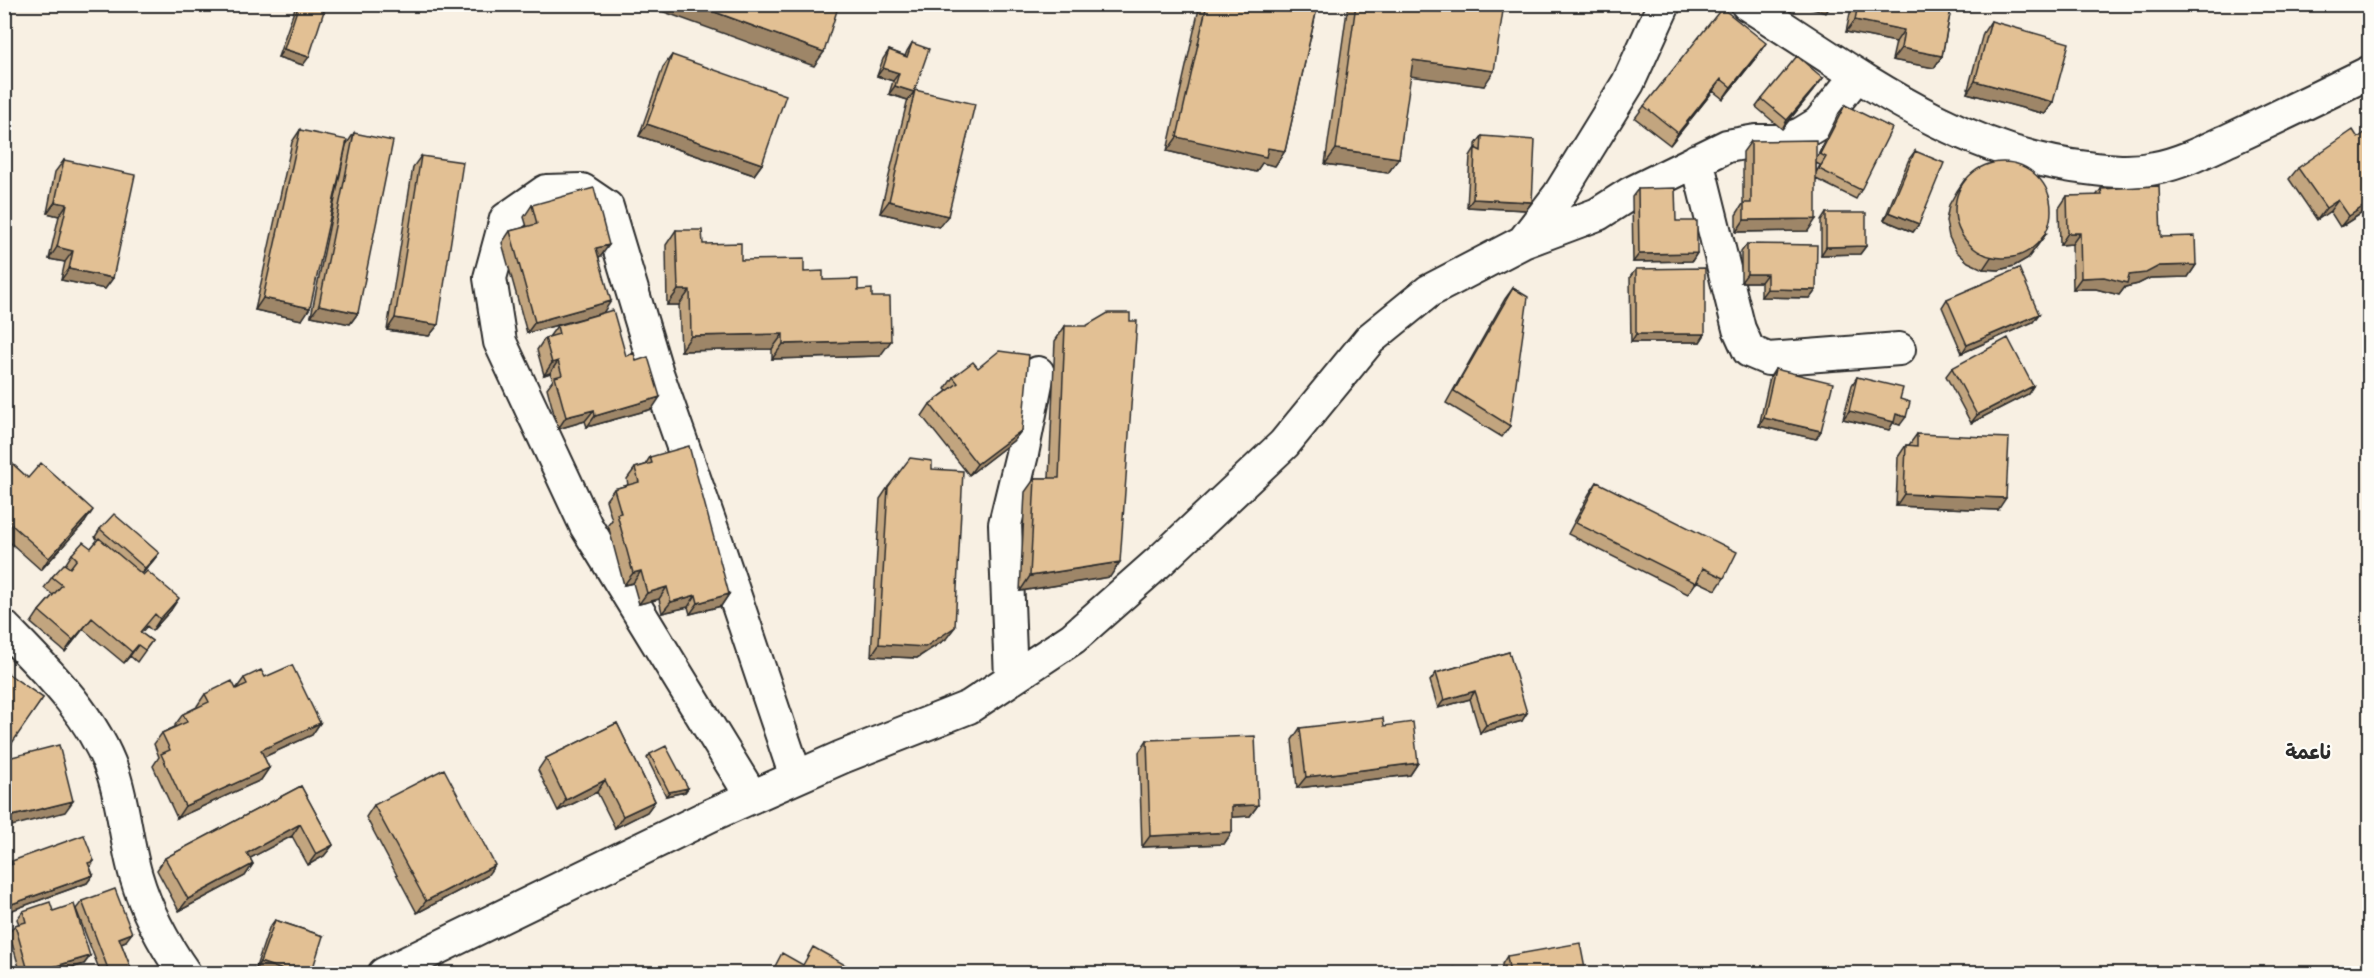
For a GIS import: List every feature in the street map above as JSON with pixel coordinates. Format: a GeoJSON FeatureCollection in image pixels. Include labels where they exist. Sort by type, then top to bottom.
{"type":"FeatureCollection","features":[{"type":"Feature","properties":{"kind":"street"},"geometry":{"type":"LineString","coordinates":[[1523,242],[1559,195],[1628,83],[1664,4]]}},
{"type":"Feature","properties":{"kind":"street"},"geometry":{"type":"LineString","coordinates":[[1747,4],[1857,75],[1934,120],[1978,140],[2063,166],[2124,172],[2155,168],[2179,161],[2306,104],[2370,72]]}},
{"type":"Feature","properties":{"kind":"street"},"geometry":{"type":"LineString","coordinates":[[384,974],[752,797],[842,757],[969,707],[1073,638],[1161,560],[1284,444],[1370,339],[1429,291],[1523,242],[1598,214],[1631,193],[1727,146],[1756,141],[1782,141],[1801,134],[1819,123],[1857,75]]}},
{"type":"Feature","properties":{"kind":"street"},"geometry":{"type":"LineString","coordinates":[[1697,160],[1739,329],[1749,351],[1768,359],[1899,349]]}},
{"type":"Feature","properties":{"kind":"street"},"geometry":{"type":"LineString","coordinates":[[752,797],[586,526],[500,342],[490,278],[507,219],[546,191],[582,190],[607,207],[657,373],[796,777]]}},
{"type":"Feature","properties":{"kind":"street"},"geometry":{"type":"LineString","coordinates":[[1011,679],[1005,524],[1038,373]]}},
{"type":"Feature","properties":{"kind":"street"},"geometry":{"type":"LineString","coordinates":[[4,627],[55,680],[98,740],[113,772],[136,876],[161,936],[185,974]]}},
{"type":"Feature","properties":{"kind":"building"},"geometry":{"type":"Polygon","coordinates":[[[299,4],[314,4],[325,8],[309,57],[284,49],[299,4]]]}},
{"type":"Feature","properties":{"kind":"building"},"geometry":{"type":"Polygon","coordinates":[[[693,4],[839,4],[824,52],[693,4]]]}},
{"type":"Feature","properties":{"kind":"building"},"geometry":{"type":"Polygon","coordinates":[[[1207,4],[1318,4],[1285,151],[1268,148],[1266,157],[1177,137],[1207,4]]]}},
{"type":"Feature","properties":{"kind":"building"},"geometry":{"type":"Polygon","coordinates":[[[1356,4],[1504,4],[1494,71],[1413,60],[1399,158],[1336,149],[1356,4]]]}},
{"type":"Feature","properties":{"kind":"building"},"geometry":{"type":"Polygon","coordinates":[[[1858,4],[1952,4],[1942,56],[1901,48],[1904,30],[1855,20],[1858,4]]]}},
{"type":"Feature","properties":{"kind":"building"},"geometry":{"type":"Polygon","coordinates":[[[1722,8],[1766,43],[1731,87],[1721,79],[1678,133],[1644,106],[1722,8]]]}},
{"type":"Feature","properties":{"kind":"building"},"geometry":{"type":"Polygon","coordinates":[[[1991,21],[2069,43],[2053,102],[1975,81],[1991,21]]]}},
{"type":"Feature","properties":{"kind":"building"},"geometry":{"type":"Polygon","coordinates":[[[912,43],[929,49],[914,92],[895,86],[899,73],[883,68],[889,50],[907,57],[912,43]]]}},
{"type":"Feature","properties":{"kind":"building"},"geometry":{"type":"Polygon","coordinates":[[[672,55],[786,95],[762,164],[647,124],[672,55]]]}},
{"type":"Feature","properties":{"kind":"building"},"geometry":{"type":"Polygon","coordinates":[[[1797,56],[1823,78],[1787,120],[1762,99],[1797,56]]]}},
{"type":"Feature","properties":{"kind":"building"},"geometry":{"type":"Polygon","coordinates":[[[915,90],[975,104],[948,216],[889,201],[915,90]]]}},
{"type":"Feature","properties":{"kind":"building"},"geometry":{"type":"Polygon","coordinates":[[[1845,105],[1892,128],[1861,190],[1819,169],[1826,157],[1820,154],[1845,105]]]}},
{"type":"Feature","properties":{"kind":"building"},"geometry":{"type":"Polygon","coordinates":[[[300,130],[347,140],[310,308],[263,298],[300,130]]]}},
{"type":"Feature","properties":{"kind":"building"},"geometry":{"type":"Polygon","coordinates":[[[2353,130],[2358,138],[2367,131],[2370,135],[2370,202],[2349,216],[2338,200],[2326,208],[2298,168],[2353,130]]]}},
{"type":"Feature","properties":{"kind":"building"},"geometry":{"type":"Polygon","coordinates":[[[354,133],[393,141],[358,313],[319,305],[354,133]]]}},
{"type":"Feature","properties":{"kind":"building"},"geometry":{"type":"Polygon","coordinates":[[[1482,136],[1535,140],[1532,202],[1473,199],[1475,148],[1481,151],[1482,136]]]}},
{"type":"Feature","properties":{"kind":"building"},"geometry":{"type":"Polygon","coordinates":[[[1816,140],[1816,219],[1744,220],[1744,203],[1751,203],[1751,141],[1816,140]]]}},
{"type":"Feature","properties":{"kind":"building"},"geometry":{"type":"Polygon","coordinates":[[[1915,151],[1944,163],[1919,224],[1889,212],[1915,151]]]}},
{"type":"Feature","properties":{"kind":"building"},"geometry":{"type":"Polygon","coordinates":[[[421,156],[463,162],[438,325],[395,318],[421,156]]]}},
{"type":"Feature","properties":{"kind":"building"},"geometry":{"type":"Polygon","coordinates":[[[64,160],[135,175],[113,278],[69,269],[73,251],[57,247],[67,204],[55,202],[64,160]]]}},
{"type":"Feature","properties":{"kind":"building"},"geometry":{"type":"Polygon","coordinates":[[[2003,162],[2021,165],[2037,176],[2048,192],[2051,210],[2048,228],[2037,244],[2021,255],[2003,258],[1985,255],[1969,244],[1958,228],[1955,210],[1958,192],[1969,176],[1985,165],[2003,162]]]}},
{"type":"Feature","properties":{"kind":"building"},"geometry":{"type":"Polygon","coordinates":[[[2159,186],[2161,237],[2195,236],[2196,265],[2159,266],[2146,273],[2129,275],[2127,283],[2104,277],[2081,278],[2080,233],[2068,233],[2067,196],[2102,195],[2101,189],[2159,186]]]}},
{"type":"Feature","properties":{"kind":"building"},"geometry":{"type":"Polygon","coordinates":[[[594,188],[609,245],[596,248],[611,301],[535,322],[510,231],[537,224],[532,205],[594,188]]]}},
{"type":"Feature","properties":{"kind":"building"},"geometry":{"type":"Polygon","coordinates":[[[1675,188],[1676,221],[1697,221],[1697,253],[1639,254],[1638,189],[1675,188]]]}},
{"type":"Feature","properties":{"kind":"building"},"geometry":{"type":"Polygon","coordinates":[[[1826,213],[1866,213],[1866,246],[1826,247],[1826,213]]]}},
{"type":"Feature","properties":{"kind":"building"},"geometry":{"type":"Polygon","coordinates":[[[676,230],[702,230],[703,244],[741,243],[741,260],[804,259],[804,272],[823,271],[823,280],[858,279],[858,290],[872,289],[872,297],[890,297],[891,341],[783,344],[783,334],[691,336],[690,290],[678,290],[676,230]]]}},
{"type":"Feature","properties":{"kind":"building"},"geometry":{"type":"Polygon","coordinates":[[[1747,244],[1817,245],[1816,290],[1767,289],[1767,274],[1747,274],[1747,244]]]}},
{"type":"Feature","properties":{"kind":"building"},"geometry":{"type":"Polygon","coordinates":[[[1705,268],[1705,334],[1636,334],[1636,269],[1705,268]]]}},
{"type":"Feature","properties":{"kind":"building"},"geometry":{"type":"Polygon","coordinates":[[[2019,268],[2039,314],[1967,345],[1947,299],[2019,268]]]}},
{"type":"Feature","properties":{"kind":"building"},"geometry":{"type":"Polygon","coordinates":[[[1513,288],[1528,297],[1510,426],[1454,391],[1513,288]]]}},
{"type":"Feature","properties":{"kind":"building"},"geometry":{"type":"Polygon","coordinates":[[[613,310],[626,356],[634,353],[636,361],[648,357],[660,397],[595,416],[594,410],[566,417],[555,377],[562,375],[558,361],[552,363],[545,338],[559,334],[557,326],[613,310]]]}},
{"type":"Feature","properties":{"kind":"building"},"geometry":{"type":"Polygon","coordinates":[[[1108,313],[1130,313],[1130,321],[1137,321],[1120,562],[1030,576],[1035,478],[1059,478],[1065,326],[1086,326],[1108,313]]]}},
{"type":"Feature","properties":{"kind":"building"},"geometry":{"type":"Polygon","coordinates":[[[2008,338],[2033,386],[1977,415],[1952,368],[2008,338]]]}},
{"type":"Feature","properties":{"kind":"building"},"geometry":{"type":"Polygon","coordinates":[[[999,351],[1029,355],[1022,430],[977,464],[930,404],[958,383],[953,377],[973,362],[978,368],[999,351]]]}},
{"type":"Feature","properties":{"kind":"building"},"geometry":{"type":"Polygon","coordinates":[[[1775,369],[1833,383],[1821,431],[1764,418],[1775,369]]]}},
{"type":"Feature","properties":{"kind":"building"},"geometry":{"type":"Polygon","coordinates":[[[1857,377],[1903,388],[1900,399],[1910,402],[1906,417],[1896,414],[1894,422],[1849,411],[1857,377]]]}},
{"type":"Feature","properties":{"kind":"building"},"geometry":{"type":"Polygon","coordinates":[[[1917,434],[2009,438],[2006,498],[1904,494],[1906,445],[1917,446],[1917,434]]]}},
{"type":"Feature","properties":{"kind":"building"},"geometry":{"type":"Polygon","coordinates":[[[689,446],[729,594],[698,603],[696,595],[671,602],[667,587],[647,593],[641,571],[633,573],[617,514],[621,513],[614,489],[639,482],[635,468],[652,463],[650,457],[689,446]]]}},
{"type":"Feature","properties":{"kind":"building"},"geometry":{"type":"Polygon","coordinates":[[[4,456],[28,478],[41,463],[93,510],[49,558],[4,518],[4,456]]]}},
{"type":"Feature","properties":{"kind":"building"},"geometry":{"type":"Polygon","coordinates":[[[910,458],[932,461],[932,469],[963,471],[955,627],[925,647],[879,644],[888,487],[910,458]]]}},
{"type":"Feature","properties":{"kind":"building"},"geometry":{"type":"Polygon","coordinates":[[[1597,482],[1737,552],[1724,578],[1703,568],[1696,583],[1576,523],[1597,482]]]}},
{"type":"Feature","properties":{"kind":"building"},"geometry":{"type":"Polygon","coordinates":[[[114,514],[159,553],[145,568],[100,529],[114,514]]]}},
{"type":"Feature","properties":{"kind":"building"},"geometry":{"type":"Polygon","coordinates":[[[99,538],[143,575],[147,571],[179,598],[160,619],[155,614],[140,632],[152,641],[145,650],[138,645],[132,652],[92,618],[73,640],[39,611],[62,585],[52,577],[64,564],[70,568],[77,559],[72,554],[83,542],[91,548],[99,538]]]}},
{"type":"Feature","properties":{"kind":"building"},"geometry":{"type":"Polygon","coordinates":[[[1509,652],[1527,713],[1486,725],[1475,691],[1444,700],[1436,673],[1509,652]]]}},
{"type":"Feature","properties":{"kind":"building"},"geometry":{"type":"Polygon","coordinates":[[[292,665],[320,723],[261,750],[269,768],[185,806],[161,754],[170,750],[162,733],[187,722],[183,714],[209,702],[205,694],[232,681],[236,689],[247,684],[244,678],[261,670],[265,677],[292,665]]]}},
{"type":"Feature","properties":{"kind":"building"},"geometry":{"type":"Polygon","coordinates":[[[4,671],[43,698],[10,746],[4,742],[4,671]]]}},
{"type":"Feature","properties":{"kind":"building"},"geometry":{"type":"Polygon","coordinates":[[[1383,718],[1384,726],[1413,722],[1418,763],[1306,777],[1300,728],[1383,718]]]}},
{"type":"Feature","properties":{"kind":"building"},"geometry":{"type":"Polygon","coordinates":[[[617,723],[655,801],[623,816],[605,780],[566,800],[546,758],[617,723]]]}},
{"type":"Feature","properties":{"kind":"building"},"geometry":{"type":"Polygon","coordinates":[[[1255,736],[1258,805],[1232,806],[1232,832],[1150,836],[1147,740],[1255,736]]]}},
{"type":"Feature","properties":{"kind":"building"},"geometry":{"type":"Polygon","coordinates":[[[59,745],[73,801],[4,818],[4,759],[59,745]]]}},
{"type":"Feature","properties":{"kind":"building"},"geometry":{"type":"Polygon","coordinates":[[[666,746],[688,788],[669,792],[650,754],[666,746]]]}},
{"type":"Feature","properties":{"kind":"building"},"geometry":{"type":"Polygon","coordinates":[[[444,769],[495,865],[426,901],[374,805],[444,769]]]}},
{"type":"Feature","properties":{"kind":"building"},"geometry":{"type":"Polygon","coordinates":[[[301,786],[333,845],[316,854],[300,824],[247,853],[253,864],[188,899],[165,858],[301,786]]]}},
{"type":"Feature","properties":{"kind":"building"},"geometry":{"type":"Polygon","coordinates":[[[84,835],[94,861],[88,863],[93,875],[9,905],[4,894],[4,867],[13,864],[12,861],[84,835]]]}},
{"type":"Feature","properties":{"kind":"building"},"geometry":{"type":"Polygon","coordinates":[[[115,889],[132,933],[119,938],[132,971],[126,974],[110,974],[82,901],[115,889]]]}},
{"type":"Feature","properties":{"kind":"building"},"geometry":{"type":"Polygon","coordinates":[[[50,902],[53,911],[74,904],[90,956],[29,974],[15,925],[26,922],[23,911],[50,902]]]}},
{"type":"Feature","properties":{"kind":"building"},"geometry":{"type":"Polygon","coordinates":[[[275,920],[323,936],[311,974],[295,974],[260,962],[275,920]]]}},
{"type":"Feature","properties":{"kind":"building"},"geometry":{"type":"Polygon","coordinates":[[[1580,943],[1586,974],[1510,974],[1507,956],[1580,943]]]}},
{"type":"Feature","properties":{"kind":"building"},"geometry":{"type":"Polygon","coordinates":[[[813,947],[856,971],[855,974],[771,974],[782,953],[803,965],[813,947]]]}},
{"type":"Feature","properties":{"kind":"building"},"geometry":{"type":"Polygon","coordinates":[[[1454,968],[1477,974],[1453,974],[1454,968]]]}},
{"type":"Feature","properties":{"kind":"district","name":"ناعمة"},"geometry":{"type":"Point","coordinates":[2309,752]}}]}
